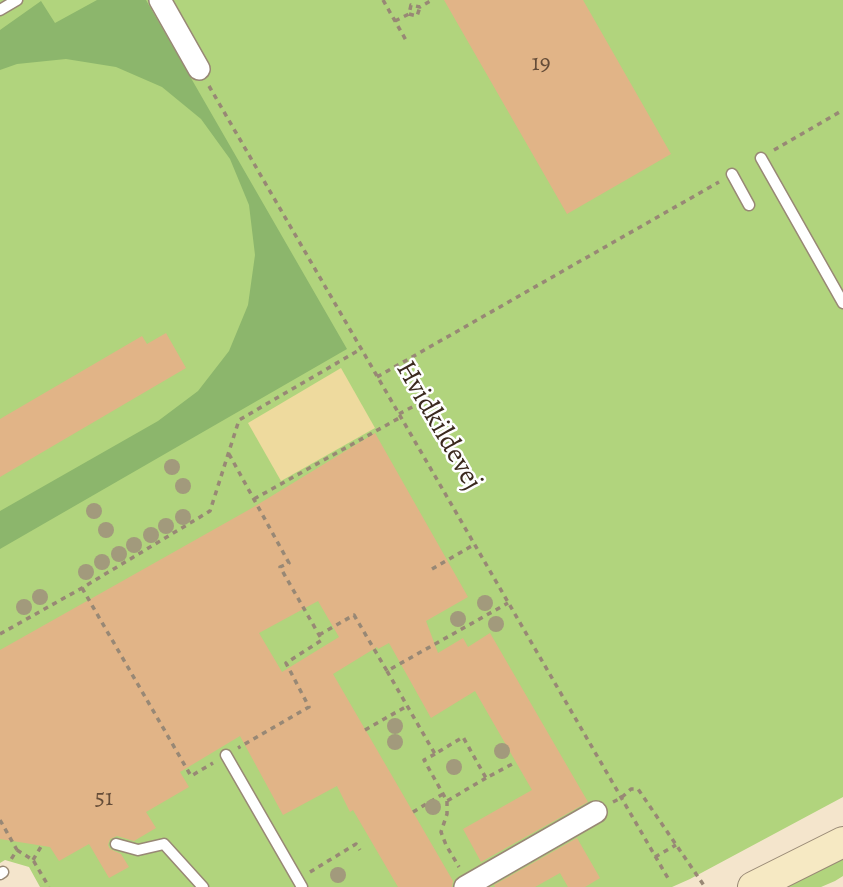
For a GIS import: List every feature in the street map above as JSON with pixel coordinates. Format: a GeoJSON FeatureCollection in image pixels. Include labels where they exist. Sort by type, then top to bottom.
{"type":"FeatureCollection","features":[{"type":"Feature","properties":{"kind":"street"},"geometry":{"type":"LineString","coordinates":[[160,0],[199,69]]}},
{"type":"Feature","properties":{"kind":"street"},"geometry":{"type":"LineString","coordinates":[[467,886],[596,812]]}},
{"type":"Feature","properties":{"kind":"street"},"geometry":{"type":"LineString","coordinates":[[753,887],[843,842]]}},
{"type":"Feature","properties":{"kind":"lane"},"geometry":{"type":"LineString","coordinates":[[0,10],[17,0]]}},
{"type":"Feature","properties":{"kind":"lane"},"geometry":{"type":"LineString","coordinates":[[761,158],[843,303]]}},
{"type":"Feature","properties":{"kind":"lane"},"geometry":{"type":"LineString","coordinates":[[732,174],[750,205]]}},
{"type":"Feature","properties":{"kind":"lane"},"geometry":{"type":"LineString","coordinates":[[226,755],[299,883]]}},
{"type":"Feature","properties":{"kind":"lane"},"geometry":{"type":"LineString","coordinates":[[116,844],[138,850],[164,844],[202,887]]}},
{"type":"Feature","properties":{"kind":"path"},"geometry":{"type":"LineString","coordinates":[[383,0],[407,42]]}},
{"type":"Feature","properties":{"kind":"path"},"geometry":{"type":"LineString","coordinates":[[395,21],[409,14],[417,16],[420,7],[432,0]]}},
{"type":"Feature","properties":{"kind":"path"},"geometry":{"type":"LineString","coordinates":[[409,14],[411,5],[420,7]]}},
{"type":"Feature","properties":{"kind":"path","name":"Hvidkildevej"},"geometry":{"type":"LineString","coordinates":[[199,69],[669,880]]}},
{"type":"Feature","properties":{"kind":"path"},"geometry":{"type":"LineString","coordinates":[[761,158],[843,110]]}},
{"type":"Feature","properties":{"kind":"path"},"geometry":{"type":"LineString","coordinates":[[377,377],[732,174]]}},
{"type":"Feature","properties":{"kind":"path"},"geometry":{"type":"LineString","coordinates":[[0,634],[210,511],[239,419],[361,349]]}},
{"type":"Feature","properties":{"kind":"path"},"geometry":{"type":"LineString","coordinates":[[254,499],[431,397]]}},
{"type":"Feature","properties":{"kind":"path"},"geometry":{"type":"LineString","coordinates":[[82,588],[191,776],[309,707],[286,663],[322,640],[280,568],[289,563],[229,454]]}},
{"type":"Feature","properties":{"kind":"path"},"geometry":{"type":"LineString","coordinates":[[432,569],[475,544]]}},
{"type":"Feature","properties":{"kind":"path"},"geometry":{"type":"LineString","coordinates":[[387,671],[509,602]]}},
{"type":"Feature","properties":{"kind":"path"},"geometry":{"type":"LineString","coordinates":[[319,635],[354,615],[435,754]]}},
{"type":"Feature","properties":{"kind":"path"},"geometry":{"type":"LineString","coordinates":[[365,730],[407,706]]}},
{"type":"Feature","properties":{"kind":"path"},"geometry":{"type":"LineString","coordinates":[[467,886],[441,832],[447,814],[447,801],[424,760],[463,737],[486,778]]}},
{"type":"Feature","properties":{"kind":"path"},"geometry":{"type":"LineString","coordinates":[[447,801],[516,762]]}},
{"type":"Feature","properties":{"kind":"path"},"geometry":{"type":"LineString","coordinates":[[621,798],[631,789],[638,789],[705,887]]}},
{"type":"Feature","properties":{"kind":"path"},"geometry":{"type":"LineString","coordinates":[[413,812],[443,794]]}},
{"type":"Feature","properties":{"kind":"path"},"geometry":{"type":"LineString","coordinates":[[0,820],[17,850],[33,860],[49,887]]}},
{"type":"Feature","properties":{"kind":"path"},"geometry":{"type":"LineString","coordinates":[[299,883],[356,844],[360,850]]}},
{"type":"Feature","properties":{"kind":"path"},"geometry":{"type":"LineString","coordinates":[[33,860],[42,845]]}},
{"type":"Feature","properties":{"kind":"path"},"geometry":{"type":"LineString","coordinates":[[655,857],[676,845]]}},
{"type":"Feature","properties":{"kind":"path"},"geometry":{"type":"LineString","coordinates":[[1,873],[17,850]]}},
{"type":"Feature","properties":{"kind":"green space"},"geometry":{"type":"Polygon","coordinates":[[[0,0],[843,0],[843,797],[672,887],[40,887],[29,867],[5,860],[0,863],[0,0]]]}},
{"type":"Feature","properties":{"kind":"green space"},"geometry":{"type":"Polygon","coordinates":[[[97,0],[146,0],[347,349],[0,549],[0,511],[158,421],[198,391],[229,351],[248,305],[255,255],[249,205],[230,159],[201,119],[162,87],[116,67],[66,59],[17,64],[0,70],[0,30],[41,1],[55,23],[97,0]]]}},
{"type":"Feature","properties":{"kind":"green space"},"geometry":{"type":"Polygon","coordinates":[[[843,856],[843,876],[835,881],[821,887],[781,887],[843,856]]]}},
{"type":"Feature","properties":{"kind":"sand"},"geometry":{"type":"Polygon","coordinates":[[[341,368],[375,428],[281,481],[248,423],[341,368]]]}},
{"type":"Feature","properties":{"kind":"building"},"geometry":{"type":"Polygon","coordinates":[[[444,0],[583,0],[671,154],[567,214],[444,0]]]}},
{"type":"Feature","properties":{"kind":"building"},"geometry":{"type":"Polygon","coordinates":[[[166,333],[186,368],[0,477],[0,419],[142,336],[147,344],[166,333]]]}},
{"type":"Feature","properties":{"kind":"building"},"geometry":{"type":"Polygon","coordinates":[[[375,433],[468,597],[426,621],[438,653],[463,638],[468,647],[490,633],[588,802],[481,862],[463,829],[532,790],[475,691],[431,718],[389,643],[378,649],[377,647],[333,674],[453,881],[452,887],[398,887],[353,810],[350,812],[337,786],[283,815],[240,736],[180,772],[189,787],[146,812],[156,828],[134,841],[117,836],[110,839],[110,849],[121,854],[129,867],[109,878],[89,844],[59,861],[50,847],[0,839],[0,650],[252,508],[375,433]],[[318,601],[259,633],[282,672],[339,637],[318,601]]]}},
{"type":"Feature","properties":{"kind":"building"},"geometry":{"type":"Polygon","coordinates":[[[577,838],[600,878],[585,887],[568,887],[560,873],[535,887],[495,887],[494,885],[577,838]]]}}]}
